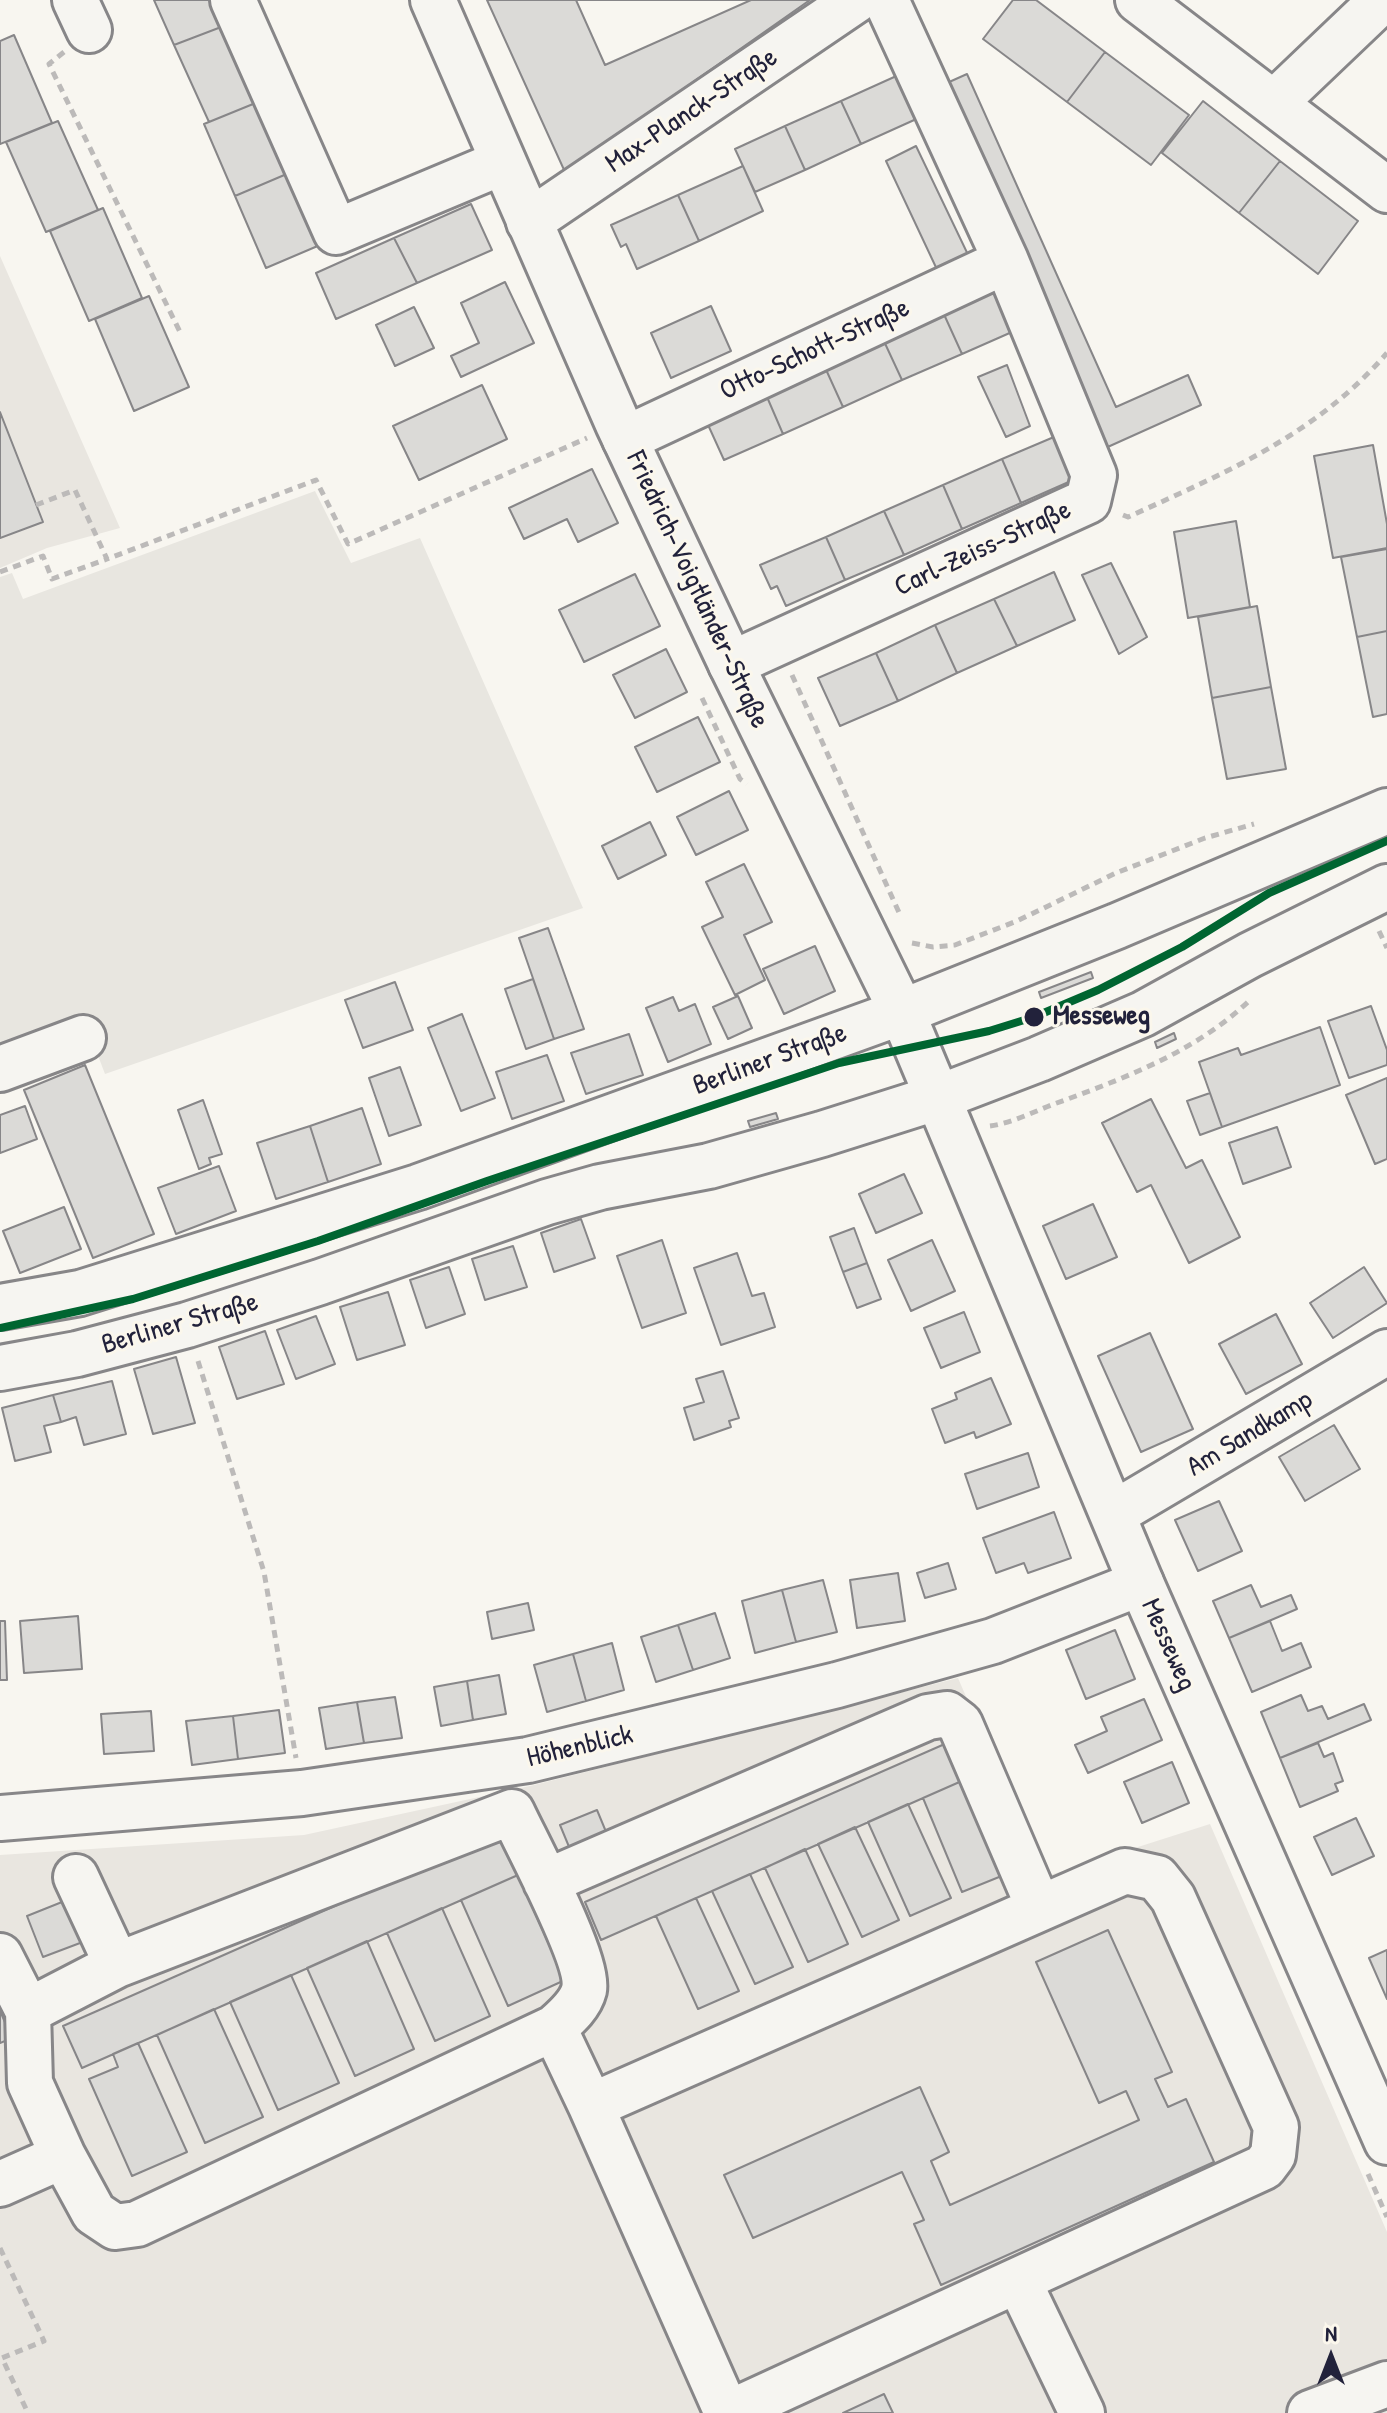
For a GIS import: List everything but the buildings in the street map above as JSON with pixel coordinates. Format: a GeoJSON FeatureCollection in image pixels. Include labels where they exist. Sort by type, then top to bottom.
{"type":"FeatureCollection","features":[{"type":"Feature","properties":{"kind":"main road"},"geometry":{"type":"LineString","coordinates":[[233,0],[336,232],[503,162]]}},
{"type":"Feature","properties":{"kind":"main road","name":"Friedrich-Voigtländer-Straße"},"geometry":{"type":"LineString","coordinates":[[433,0],[529,222],[612,436],[748,656],[902,1012]]}},
{"type":"Feature","properties":{"kind":"main road","name":"Max-Planck-Straße"},"geometry":{"type":"LineString","coordinates":[[529,222],[856,0]]}},
{"type":"Feature","properties":{"kind":"main road"},"geometry":{"type":"LineString","coordinates":[[886,0],[1006,261],[1094,475],[1088,501]]}},
{"type":"Feature","properties":{"kind":"main road"},"geometry":{"type":"LineString","coordinates":[[1138,0],[1387,190]]}},
{"type":"Feature","properties":{"kind":"main road"},"geometry":{"type":"LineString","coordinates":[[1274,103],[1382,0]]}},
{"type":"Feature","properties":{"kind":"main road","name":"Otto-Schott-Straße"},"geometry":{"type":"LineString","coordinates":[[612,436],[1006,261]]}},
{"type":"Feature","properties":{"kind":"main road","name":"Carl-Zeiss-Straße"},"geometry":{"type":"LineString","coordinates":[[748,656],[1088,501]]}},
{"type":"Feature","properties":{"kind":"main road","name":"Berliner Straße"},"geometry":{"type":"LineString","coordinates":[[0,1307],[80,1293],[418,1187],[902,1012],[1117,926],[1387,811]]}},
{"type":"Feature","properties":{"kind":"main road","name":"Berliner Straße"},"geometry":{"type":"LineString","coordinates":[[0,1368],[77,1354],[187,1325],[547,1202],[600,1187],[709,1166],[936,1098],[1006,1073],[1143,1014],[1250,955],[1387,887]]}},
{"type":"Feature","properties":{"kind":"main road","name":"Messeweg"},"geometry":{"type":"LineString","coordinates":[[902,1012],[1141,1583],[1387,2142]]}},
{"type":"Feature","properties":{"kind":"main road"},"geometry":{"type":"LineString","coordinates":[[0,1069],[83,1038]]}},
{"type":"Feature","properties":{"kind":"main road","name":"Am Sandkamp"},"geometry":{"type":"LineString","coordinates":[[1113,1514],[1387,1352]]}},
{"type":"Feature","properties":{"kind":"main road","name":"Höhenblick"},"geometry":{"type":"LineString","coordinates":[[0,1818],[302,1793],[528,1760],[837,1685],[993,1641],[1141,1583]]}},
{"type":"Feature","properties":{"kind":"main road"},"geometry":{"type":"LineString","coordinates":[[546,1882],[928,1717],[947,1714],[960,1724],[1039,1908]]}},
{"type":"Feature","properties":{"kind":"main road"},"geometry":{"type":"LineString","coordinates":[[0,1956],[28,2011],[15,2089],[63,2156],[94,2213],[115,2227],[137,2224],[554,2028],[572,2013],[584,1989],[578,1951],[512,1812],[117,1965],[28,2011]]}},
{"type":"Feature","properties":{"kind":"main road"},"geometry":{"type":"LineString","coordinates":[[554,2028],[728,2413],[1264,2167],[1273,2155],[1276,2127],[1173,1898],[1157,1878],[1125,1871],[591,2106]]}},
{"type":"Feature","properties":{"kind":"main road"},"geometry":{"type":"LineString","coordinates":[[76,1877],[117,1965]]}},
{"type":"Feature","properties":{"kind":"main road"},"geometry":{"type":"LineString","coordinates":[[0,2184],[63,2156]]}},
{"type":"Feature","properties":{"kind":"main road"},"geometry":{"type":"LineString","coordinates":[[1018,2280],[1082,2413]]}},
{"type":"Feature","properties":{"kind":"main road"},"geometry":{"type":"LineString","coordinates":[[1310,2413],[1387,2384]]}},
{"type":"Feature","properties":{"kind":"path"},"geometry":{"type":"LineString","coordinates":[[82,15],[49,64],[180,332]]}},
{"type":"Feature","properties":{"kind":"path","name":"Carl-Zeiss-Straße"},"geometry":{"type":"LineString","coordinates":[[1088,501],[1128,517],[1240,466],[1309,426],[1369,374],[1387,353]]}},
{"type":"Feature","properties":{"kind":"path"},"geometry":{"type":"LineString","coordinates":[[0,572],[43,556],[52,579],[316,480],[348,544],[612,436]]}},
{"type":"Feature","properties":{"kind":"path"},"geometry":{"type":"LineString","coordinates":[[36,505],[75,490],[107,559]]}},
{"type":"Feature","properties":{"kind":"path"},"geometry":{"type":"LineString","coordinates":[[748,656],[788,665],[902,921]]}},
{"type":"Feature","properties":{"kind":"path"},"geometry":{"type":"LineString","coordinates":[[803,733],[816,727]]}},
{"type":"Feature","properties":{"kind":"path"},"geometry":{"type":"LineString","coordinates":[[908,933],[912,943],[933,947],[955,945],[1017,921],[1116,873],[1170,851],[1264,821]]}},
{"type":"Feature","properties":{"kind":"path"},"geometry":{"type":"LineString","coordinates":[[197,1360],[264,1572],[302,1793]]}},
{"type":"Feature","properties":{"kind":"path"},"geometry":{"type":"LineString","coordinates":[[0,2248],[44,2341],[2,2358],[28,2413]]}},
{"type":"Feature","properties":{"kind":"shaded area"},"geometry":{"type":"Polygon","coordinates":[[[0,256],[120,528],[47,548],[0,568],[0,256]]]}},
{"type":"Feature","properties":{"kind":"shaded area"},"geometry":{"type":"Polygon","coordinates":[[[315,491],[351,563],[420,538],[583,908],[105,1074],[86,1024],[0,1054],[0,577],[12,573],[23,599],[315,491]]]}},
{"type":"Feature","properties":{"kind":"shaded area"},"geometry":{"type":"Polygon","coordinates":[[[958,1678],[1044,1877],[1210,1824],[1387,2232],[1387,2413],[0,2413],[0,1855],[304,1835],[530,1786],[958,1678]]]}},
{"type":"Feature","properties":{"kind":"transit line"},"geometry":{"type":"LineString","coordinates":[[0,1328],[133,1299],[318,1241],[839,1063],[989,1031],[1034,1017],[1098,990],[1182,947],[1269,893],[1387,841]]}},
{"type":"Feature","properties":{"kind":"place","name":"Messeweg"},"geometry":{"type":"Point","coordinates":[1034,1017]}}]}
